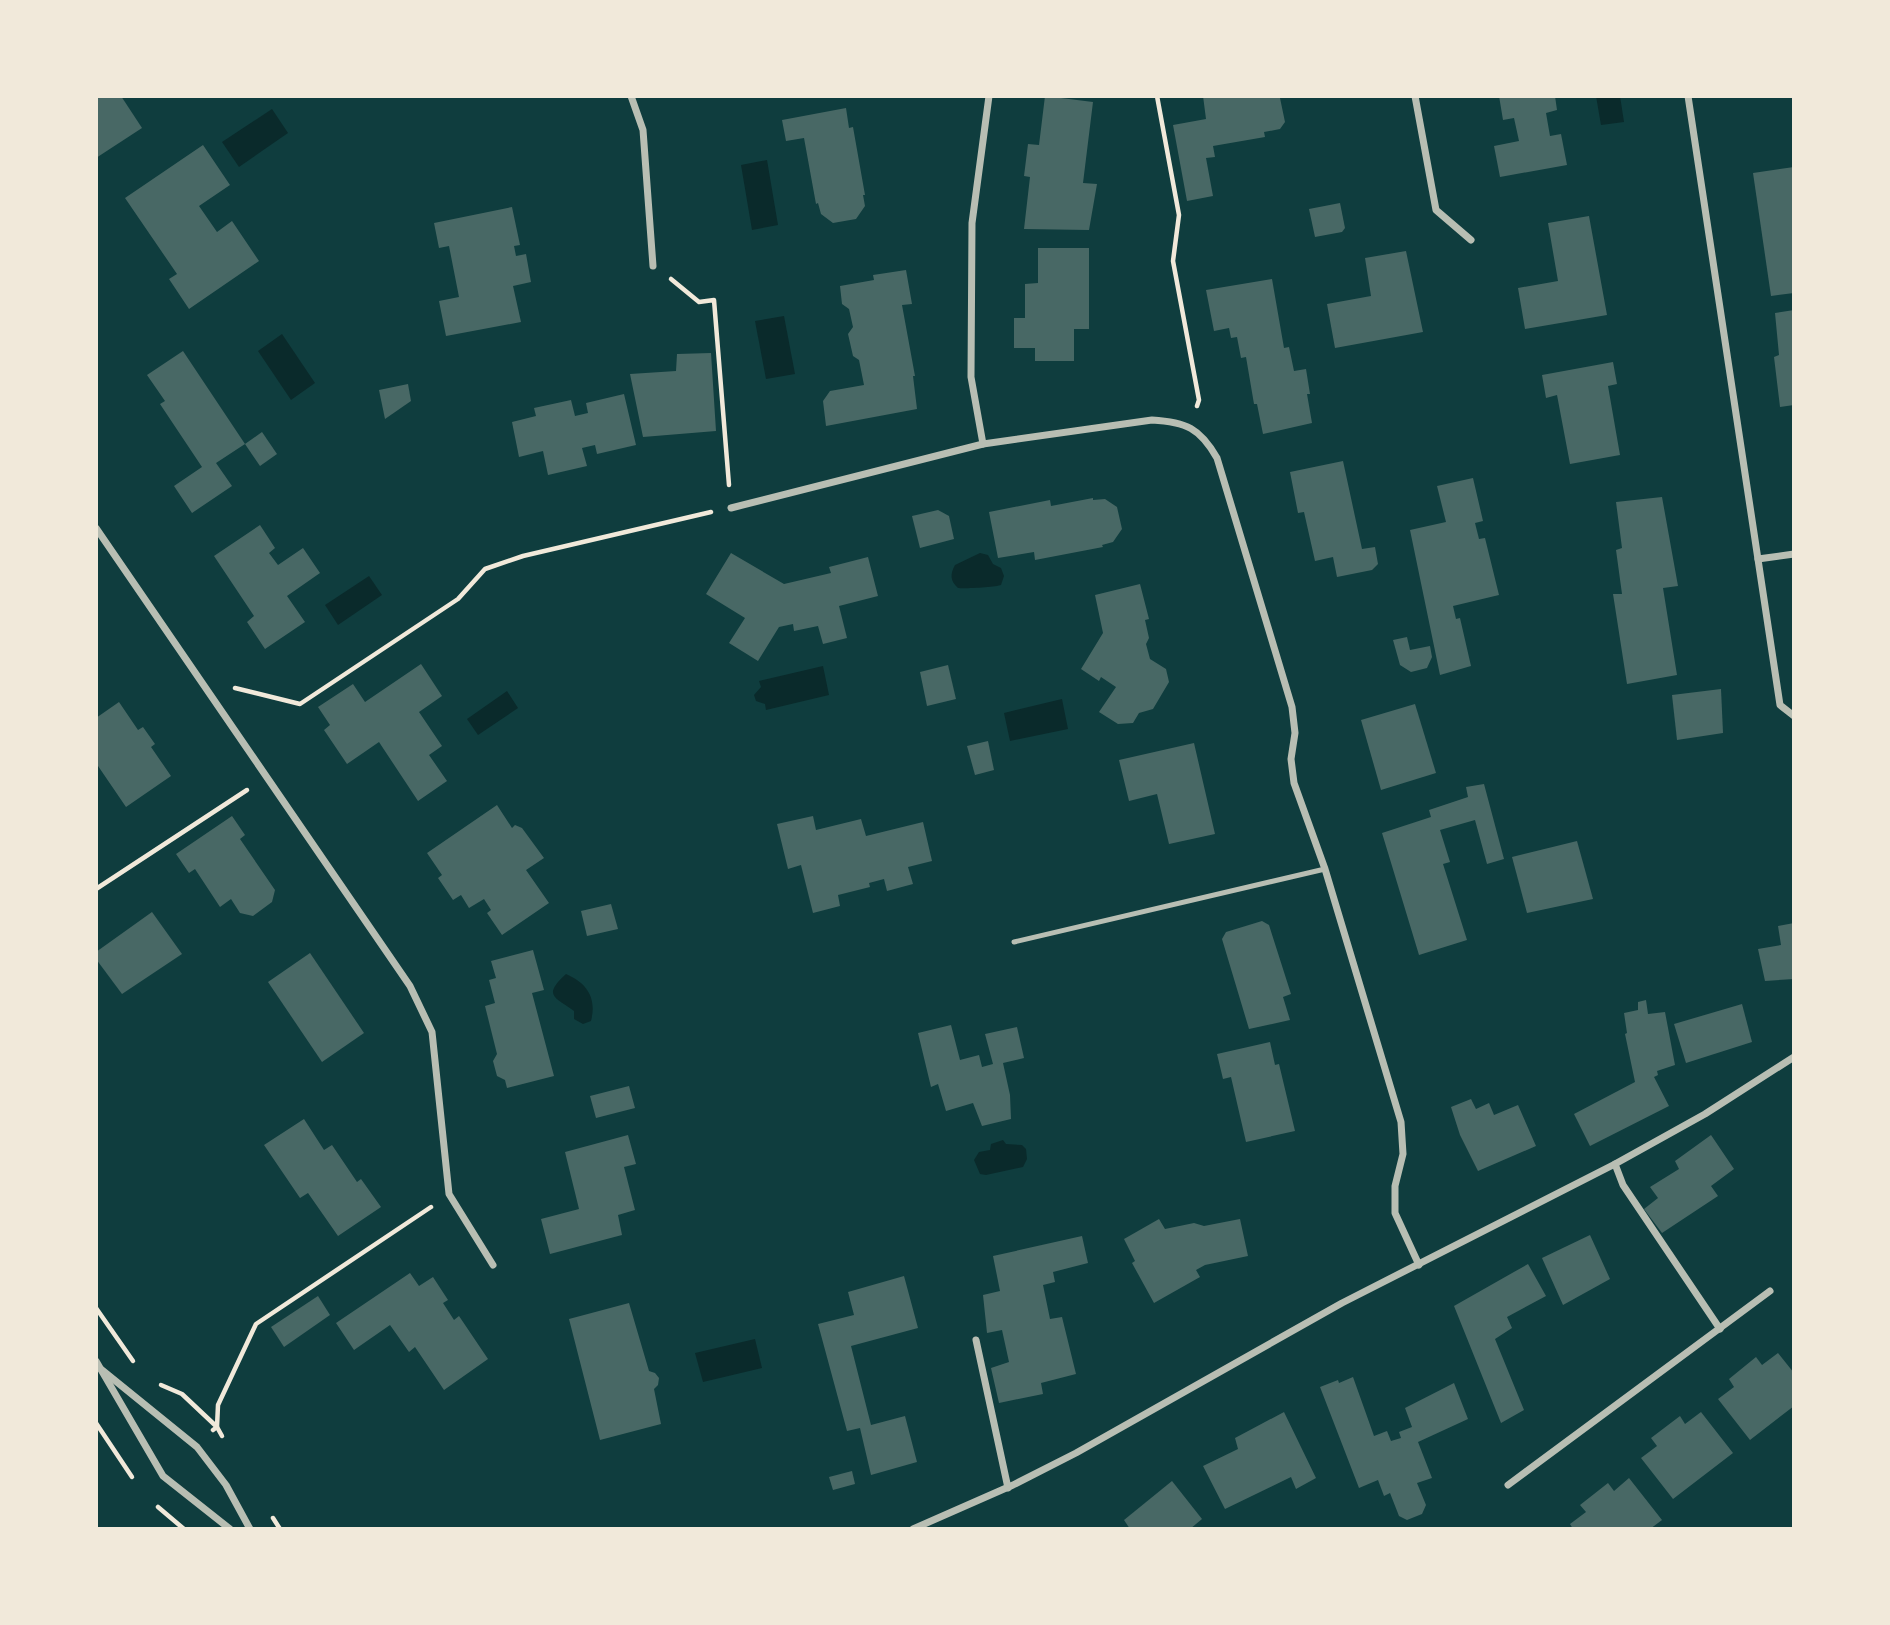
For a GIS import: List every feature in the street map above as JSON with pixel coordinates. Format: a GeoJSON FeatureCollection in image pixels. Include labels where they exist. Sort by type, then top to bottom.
{"type":"FeatureCollection","features":[{"type":"Feature","properties":{"kind":"street"},"geometry":{"type":"LineString","coordinates":[[631,96],[643,130],[653,266]]}},
{"type":"Feature","properties":{"kind":"street"},"geometry":{"type":"LineString","coordinates":[[983,444],[971,377],[972,223],[989,96]]}},
{"type":"Feature","properties":{"kind":"street"},"geometry":{"type":"LineString","coordinates":[[1415,96],[1436,210],[1471,240]]}},
{"type":"Feature","properties":{"kind":"street"},"geometry":{"type":"LineString","coordinates":[[1688,96],[1780,705],[1794,716]]}},
{"type":"Feature","properties":{"kind":"street"},"geometry":{"type":"LineString","coordinates":[[731,508],[983,444],[1152,420],[1172,421],[1191,427],[1207,440],[1217,458],[1292,707],[1295,733],[1291,759],[1294,783],[1325,869],[1401,1122],[1403,1154],[1395,1186],[1395,1213],[1419,1265]]}},
{"type":"Feature","properties":{"kind":"street"},"geometry":{"type":"LineString","coordinates":[[96,528],[410,986],[432,1031],[449,1194],[493,1265]]}},
{"type":"Feature","properties":{"kind":"street"},"geometry":{"type":"LineString","coordinates":[[1758,559],[1794,554]]}},
{"type":"Feature","properties":{"kind":"street"},"geometry":{"type":"LineString","coordinates":[[913,1529],[1008,1488],[1076,1454],[1342,1303],[1615,1164],[1705,1114],[1794,1057]]}},
{"type":"Feature","properties":{"kind":"street"},"geometry":{"type":"LineString","coordinates":[[1615,1164],[1623,1185],[1720,1329]]}},
{"type":"Feature","properties":{"kind":"street"},"geometry":{"type":"LineString","coordinates":[[1508,1485],[1770,1291]]}},
{"type":"Feature","properties":{"kind":"street"},"geometry":{"type":"LineString","coordinates":[[976,1340],[1008,1488]]}},
{"type":"Feature","properties":{"kind":"street"},"geometry":{"type":"LineString","coordinates":[[96,1361],[163,1476],[230,1529]]}},
{"type":"Feature","properties":{"kind":"street"},"geometry":{"type":"LineString","coordinates":[[102,1370],[197,1447],[226,1485],[250,1529]]}},
{"type":"Feature","properties":{"kind":"lane"},"geometry":{"type":"LineString","coordinates":[[1014,942],[1325,869]]}},
{"type":"Feature","properties":{"kind":"path"},"geometry":{"type":"LineString","coordinates":[[1157,96],[1179,215],[1172,261],[1199,400],[1191,427]]}},
{"type":"Feature","properties":{"kind":"path"},"geometry":{"type":"LineString","coordinates":[[211,695],[237,687],[300,704],[458,599],[485,569],[523,556],[731,508],[714,300],[699,302],[653,266]]}},
{"type":"Feature","properties":{"kind":"path"},"geometry":{"type":"LineString","coordinates":[[96,889],[266,777]]}},
{"type":"Feature","properties":{"kind":"path"},"geometry":{"type":"LineString","coordinates":[[197,1447],[217,1427],[218,1405],[256,1324],[449,1194]]}},
{"type":"Feature","properties":{"kind":"water"},"geometry":{"type":"Polygon","coordinates":[[[1596,96],[1620,96],[1624,122],[1601,125],[1596,96]]]}},
{"type":"Feature","properties":{"kind":"water"},"geometry":{"type":"Polygon","coordinates":[[[272,109],[288,133],[239,167],[222,142],[272,109]]]}},
{"type":"Feature","properties":{"kind":"water"},"geometry":{"type":"Polygon","coordinates":[[[767,160],[778,225],[752,230],[741,165],[767,160]]]}},
{"type":"Feature","properties":{"kind":"water"},"geometry":{"type":"Polygon","coordinates":[[[784,316],[795,374],[766,379],[755,321],[784,316]]]}},
{"type":"Feature","properties":{"kind":"water"},"geometry":{"type":"Polygon","coordinates":[[[282,334],[315,383],[291,400],[258,351],[282,334]]]}},
{"type":"Feature","properties":{"kind":"water"},"geometry":{"type":"Polygon","coordinates":[[[980,553],[988,555],[993,564],[1001,568],[1004,576],[1001,585],[958,588],[952,577],[955,565],[980,553]]]}},
{"type":"Feature","properties":{"kind":"water"},"geometry":{"type":"Polygon","coordinates":[[[369,576],[382,595],[338,625],[325,605],[369,576]]]}},
{"type":"Feature","properties":{"kind":"water"},"geometry":{"type":"Polygon","coordinates":[[[823,666],[829,695],[766,710],[765,704],[756,701],[754,695],[761,687],[759,681],[823,666]]]}},
{"type":"Feature","properties":{"kind":"water"},"geometry":{"type":"Polygon","coordinates":[[[507,691],[518,708],[478,735],[467,719],[507,691]]]}},
{"type":"Feature","properties":{"kind":"water"},"geometry":{"type":"Polygon","coordinates":[[[1062,699],[1068,729],[1010,741],[1004,713],[1062,699]]]}},
{"type":"Feature","properties":{"kind":"water"},"geometry":{"type":"Polygon","coordinates":[[[566,974],[580,982],[589,992],[593,1005],[591,1021],[583,1024],[574,1019],[574,1011],[554,995],[554,987],[566,974]]]}},
{"type":"Feature","properties":{"kind":"water"},"geometry":{"type":"Polygon","coordinates":[[[1003,1140],[1006,1144],[1022,1145],[1026,1149],[1027,1159],[1023,1167],[980,1174],[974,1160],[979,1152],[990,1150],[991,1144],[1003,1140]]]}},
{"type":"Feature","properties":{"kind":"water"},"geometry":{"type":"Polygon","coordinates":[[[755,1339],[762,1368],[703,1382],[695,1353],[755,1339]]]}},
{"type":"Feature","properties":{"kind":"building"},"geometry":{"type":"Polygon","coordinates":[[[96,96],[121,96],[142,128],[96,158],[96,96]]]}},
{"type":"Feature","properties":{"kind":"building"},"geometry":{"type":"Polygon","coordinates":[[[1045,96],[1093,102],[1083,183],[1097,184],[1089,230],[1024,229],[1030,177],[1024,176],[1028,144],[1039,145],[1045,96]]]}},
{"type":"Feature","properties":{"kind":"building"},"geometry":{"type":"Polygon","coordinates":[[[1203,96],[1278,96],[1285,122],[1280,129],[1264,132],[1265,137],[1213,146],[1215,157],[1206,158],[1213,196],[1187,201],[1173,125],[1206,119],[1203,96]]]}},
{"type":"Feature","properties":{"kind":"building"},"geometry":{"type":"Polygon","coordinates":[[[1499,96],[1555,96],[1557,110],[1546,113],[1550,136],[1561,134],[1567,165],[1500,177],[1494,146],[1519,141],[1514,118],[1503,120],[1499,96]]]}},
{"type":"Feature","properties":{"kind":"building"},"geometry":{"type":"Polygon","coordinates":[[[846,108],[849,128],[853,127],[865,206],[856,219],[833,223],[821,214],[818,203],[816,204],[804,138],[786,141],[782,120],[846,108]]]}},
{"type":"Feature","properties":{"kind":"building"},"geometry":{"type":"Polygon","coordinates":[[[203,145],[230,185],[199,206],[217,232],[232,221],[259,261],[189,309],[169,279],[177,274],[125,198],[203,145]]]}},
{"type":"Feature","properties":{"kind":"building"},"geometry":{"type":"Polygon","coordinates":[[[1794,167],[1794,293],[1771,296],[1753,173],[1794,167]]]}},
{"type":"Feature","properties":{"kind":"building"},"geometry":{"type":"Polygon","coordinates":[[[1340,203],[1345,228],[1342,232],[1315,237],[1309,209],[1340,203]]]}},
{"type":"Feature","properties":{"kind":"building"},"geometry":{"type":"Polygon","coordinates":[[[512,207],[520,245],[514,246],[516,256],[526,254],[531,282],[513,286],[521,322],[446,336],[439,301],[459,297],[449,246],[439,248],[434,223],[512,207]]]}},
{"type":"Feature","properties":{"kind":"building"},"geometry":{"type":"Polygon","coordinates":[[[1589,216],[1607,315],[1525,329],[1518,288],[1558,281],[1548,223],[1589,216]]]}},
{"type":"Feature","properties":{"kind":"building"},"geometry":{"type":"Polygon","coordinates":[[[1038,248],[1089,248],[1089,329],[1074,329],[1074,361],[1035,361],[1035,348],[1014,348],[1014,318],[1025,318],[1025,284],[1038,283],[1038,248]]]}},
{"type":"Feature","properties":{"kind":"building"},"geometry":{"type":"Polygon","coordinates":[[[1406,251],[1423,332],[1335,348],[1327,304],[1371,296],[1365,258],[1406,251]]]}},
{"type":"Feature","properties":{"kind":"building"},"geometry":{"type":"Polygon","coordinates":[[[906,270],[912,304],[902,305],[915,376],[917,409],[826,426],[823,401],[830,391],[864,385],[859,360],[853,356],[848,334],[853,327],[849,309],[842,304],[840,286],[874,280],[873,275],[906,270]]]}},
{"type":"Feature","properties":{"kind":"building"},"geometry":{"type":"Polygon","coordinates":[[[1272,279],[1284,348],[1289,347],[1294,371],[1306,369],[1312,423],[1263,434],[1257,404],[1254,404],[1246,357],[1241,358],[1237,337],[1231,338],[1229,328],[1214,331],[1206,290],[1272,279]]]}},
{"type":"Feature","properties":{"kind":"building"},"geometry":{"type":"Polygon","coordinates":[[[1794,310],[1794,405],[1780,407],[1774,357],[1779,355],[1775,313],[1794,310]]]}},
{"type":"Feature","properties":{"kind":"building"},"geometry":{"type":"Polygon","coordinates":[[[183,351],[245,444],[216,463],[232,486],[192,513],[174,486],[202,467],[160,404],[165,401],[147,375],[183,351]]]}},
{"type":"Feature","properties":{"kind":"building"},"geometry":{"type":"Polygon","coordinates":[[[711,353],[716,431],[643,437],[630,374],[676,371],[677,354],[711,353]]]}},
{"type":"Feature","properties":{"kind":"building"},"geometry":{"type":"Polygon","coordinates":[[[1613,362],[1617,384],[1608,386],[1620,455],[1570,464],[1557,395],[1546,398],[1542,375],[1613,362]]]}},
{"type":"Feature","properties":{"kind":"building"},"geometry":{"type":"Polygon","coordinates":[[[408,384],[411,401],[385,419],[379,390],[408,384]]]}},
{"type":"Feature","properties":{"kind":"building"},"geometry":{"type":"Polygon","coordinates":[[[624,394],[636,445],[597,454],[595,445],[582,448],[587,466],[548,475],[543,451],[519,457],[512,422],[536,416],[534,408],[571,400],[575,416],[588,413],[586,403],[624,394]]]}},
{"type":"Feature","properties":{"kind":"building"},"geometry":{"type":"Polygon","coordinates":[[[262,432],[277,454],[260,466],[245,444],[262,432]]]}},
{"type":"Feature","properties":{"kind":"building"},"geometry":{"type":"Polygon","coordinates":[[[1343,461],[1362,549],[1375,547],[1378,564],[1372,570],[1337,577],[1333,557],[1315,561],[1304,512],[1298,513],[1290,472],[1343,461]]]}},
{"type":"Feature","properties":{"kind":"building"},"geometry":{"type":"Polygon","coordinates":[[[1473,478],[1483,521],[1475,523],[1479,539],[1485,538],[1499,595],[1453,606],[1456,619],[1460,618],[1471,666],[1440,675],[1410,530],[1446,522],[1437,486],[1473,478]]]}},
{"type":"Feature","properties":{"kind":"building"},"geometry":{"type":"Polygon","coordinates":[[[1662,497],[1678,586],[1663,588],[1677,675],[1627,684],[1613,594],[1622,594],[1616,550],[1622,548],[1616,502],[1662,497]]]}},
{"type":"Feature","properties":{"kind":"building"},"geometry":{"type":"Polygon","coordinates":[[[1093,498],[1105,499],[1117,507],[1122,529],[1113,542],[1102,545],[1103,547],[1035,560],[1034,552],[998,558],[989,512],[1050,500],[1051,506],[1093,498]]]}},
{"type":"Feature","properties":{"kind":"building"},"geometry":{"type":"Polygon","coordinates":[[[938,510],[949,516],[954,539],[920,548],[912,516],[938,510]]]}},
{"type":"Feature","properties":{"kind":"building"},"geometry":{"type":"Polygon","coordinates":[[[260,525],[275,548],[269,553],[278,565],[303,548],[320,573],[287,596],[305,622],[265,649],[247,622],[254,616],[214,556],[260,525]]]}},
{"type":"Feature","properties":{"kind":"building"},"geometry":{"type":"Polygon","coordinates":[[[731,553],[784,584],[831,573],[829,567],[868,557],[878,596],[839,606],[847,638],[823,644],[818,626],[794,631],[793,624],[779,627],[758,661],[729,643],[745,618],[706,594],[731,553]]]}},
{"type":"Feature","properties":{"kind":"building"},"geometry":{"type":"Polygon","coordinates":[[[1140,584],[1149,619],[1145,620],[1150,659],[1166,669],[1169,682],[1153,709],[1139,713],[1133,723],[1118,724],[1099,712],[1116,687],[1101,677],[1099,681],[1081,669],[1103,633],[1095,595],[1140,584]]]}},
{"type":"Feature","properties":{"kind":"building"},"geometry":{"type":"Polygon","coordinates":[[[1407,637],[1410,650],[1430,646],[1432,657],[1427,668],[1411,672],[1400,665],[1393,640],[1407,637]]]}},
{"type":"Feature","properties":{"kind":"building"},"geometry":{"type":"Polygon","coordinates":[[[421,664],[442,696],[419,712],[442,746],[429,755],[447,781],[418,801],[379,742],[347,764],[324,730],[330,725],[318,707],[353,684],[365,702],[421,664]]]}},
{"type":"Feature","properties":{"kind":"building"},"geometry":{"type":"Polygon","coordinates":[[[948,665],[956,699],[927,706],[920,672],[948,665]]]}},
{"type":"Feature","properties":{"kind":"building"},"geometry":{"type":"Polygon","coordinates":[[[1721,689],[1723,733],[1677,740],[1672,695],[1721,689]]]}},
{"type":"Feature","properties":{"kind":"building"},"geometry":{"type":"Polygon","coordinates":[[[119,702],[138,730],[143,727],[155,744],[151,747],[171,776],[126,807],[96,763],[96,718],[119,702]]]}},
{"type":"Feature","properties":{"kind":"building"},"geometry":{"type":"Polygon","coordinates":[[[1415,704],[1436,773],[1381,790],[1361,720],[1415,704]]]}},
{"type":"Feature","properties":{"kind":"building"},"geometry":{"type":"Polygon","coordinates":[[[988,741],[994,770],[975,775],[967,746],[988,741]]]}},
{"type":"Feature","properties":{"kind":"building"},"geometry":{"type":"Polygon","coordinates":[[[1194,743],[1215,834],[1169,844],[1157,794],[1129,801],[1119,760],[1194,743]]]}},
{"type":"Feature","properties":{"kind":"building"},"geometry":{"type":"Polygon","coordinates":[[[1484,784],[1504,859],[1487,864],[1475,820],[1440,830],[1450,862],[1443,864],[1467,940],[1419,955],[1382,833],[1431,817],[1429,810],[1468,797],[1466,787],[1484,784]]]}},
{"type":"Feature","properties":{"kind":"building"},"geometry":{"type":"Polygon","coordinates":[[[497,805],[512,828],[515,825],[522,828],[544,858],[526,870],[549,903],[502,935],[487,913],[491,910],[484,899],[469,908],[461,895],[453,900],[438,878],[442,875],[427,853],[497,805]]]}},
{"type":"Feature","properties":{"kind":"building"},"geometry":{"type":"Polygon","coordinates":[[[232,816],[245,835],[240,839],[275,890],[272,902],[253,916],[240,913],[231,899],[220,907],[195,869],[189,873],[176,854],[232,816]]]}},
{"type":"Feature","properties":{"kind":"building"},"geometry":{"type":"Polygon","coordinates":[[[813,816],[816,830],[861,819],[866,836],[923,822],[932,861],[908,867],[913,884],[887,891],[884,879],[869,883],[870,887],[838,895],[840,906],[813,913],[801,865],[788,869],[777,824],[813,816]]]}},
{"type":"Feature","properties":{"kind":"building"},"geometry":{"type":"Polygon","coordinates":[[[1577,841],[1593,899],[1527,913],[1512,857],[1577,841]]]}},
{"type":"Feature","properties":{"kind":"building"},"geometry":{"type":"Polygon","coordinates":[[[611,904],[618,929],[587,936],[581,911],[611,904]]]}},
{"type":"Feature","properties":{"kind":"building"},"geometry":{"type":"Polygon","coordinates":[[[152,912],[182,954],[122,994],[96,959],[96,952],[152,912]]]}},
{"type":"Feature","properties":{"kind":"building"},"geometry":{"type":"Polygon","coordinates":[[[1262,921],[1269,925],[1291,994],[1283,997],[1290,1020],[1249,1029],[1222,939],[1226,932],[1262,921]]]}},
{"type":"Feature","properties":{"kind":"building"},"geometry":{"type":"Polygon","coordinates":[[[1794,923],[1794,979],[1765,981],[1758,949],[1781,945],[1778,926],[1794,923]]]}},
{"type":"Feature","properties":{"kind":"building"},"geometry":{"type":"Polygon","coordinates":[[[533,950],[544,990],[532,993],[554,1076],[507,1088],[505,1080],[497,1076],[493,1061],[497,1054],[485,1006],[495,1003],[489,980],[496,978],[491,961],[533,950]]]}},
{"type":"Feature","properties":{"kind":"building"},"geometry":{"type":"Polygon","coordinates":[[[310,953],[364,1033],[322,1062],[268,982],[310,953]]]}},
{"type":"Feature","properties":{"kind":"building"},"geometry":{"type":"Polygon","coordinates":[[[1646,1000],[1648,1014],[1665,1012],[1675,1065],[1657,1071],[1658,1075],[1654,1077],[1669,1106],[1590,1146],[1574,1114],[1635,1082],[1625,1034],[1624,1013],[1638,1010],[1638,1002],[1646,1000]]]}},
{"type":"Feature","properties":{"kind":"building"},"geometry":{"type":"Polygon","coordinates":[[[1742,1004],[1752,1042],[1686,1063],[1674,1024],[1742,1004]]]}},
{"type":"Feature","properties":{"kind":"building"},"geometry":{"type":"Polygon","coordinates":[[[951,1025],[960,1060],[979,1055],[982,1067],[993,1064],[985,1034],[1017,1027],[1024,1058],[1003,1063],[1010,1095],[1011,1119],[982,1126],[973,1103],[946,1111],[938,1084],[931,1087],[918,1033],[951,1025]]]}},
{"type":"Feature","properties":{"kind":"building"},"geometry":{"type":"Polygon","coordinates":[[[1270,1042],[1275,1065],[1279,1064],[1295,1131],[1246,1142],[1231,1077],[1223,1079],[1217,1054],[1270,1042]]]}},
{"type":"Feature","properties":{"kind":"building"},"geometry":{"type":"Polygon","coordinates":[[[629,1086],[635,1108],[596,1118],[590,1096],[629,1086]]]}},
{"type":"Feature","properties":{"kind":"building"},"geometry":{"type":"Polygon","coordinates":[[[1471,1099],[1476,1109],[1489,1103],[1494,1115],[1518,1105],[1536,1146],[1478,1171],[1460,1135],[1451,1107],[1471,1099]]]}},
{"type":"Feature","properties":{"kind":"building"},"geometry":{"type":"Polygon","coordinates":[[[304,1119],[324,1150],[332,1145],[357,1182],[361,1179],[381,1207],[338,1236],[308,1193],[300,1198],[264,1145],[304,1119]]]}},
{"type":"Feature","properties":{"kind":"building"},"geometry":{"type":"Polygon","coordinates":[[[628,1135],[636,1164],[624,1167],[635,1210],[618,1215],[622,1235],[550,1254],[541,1219],[579,1209],[565,1152],[628,1135]]]}},
{"type":"Feature","properties":{"kind":"building"},"geometry":{"type":"Polygon","coordinates":[[[1711,1135],[1734,1169],[1711,1186],[1718,1196],[1662,1233],[1644,1209],[1658,1198],[1650,1187],[1679,1169],[1675,1161],[1711,1135]]]}},
{"type":"Feature","properties":{"kind":"building"},"geometry":{"type":"Polygon","coordinates":[[[1159,1219],[1165,1229],[1194,1223],[1204,1226],[1240,1219],[1248,1256],[1205,1265],[1196,1270],[1200,1277],[1154,1303],[1132,1263],[1135,1261],[1124,1239],[1159,1219]]]}},
{"type":"Feature","properties":{"kind":"building"},"geometry":{"type":"Polygon","coordinates":[[[1590,1235],[1610,1279],[1563,1305],[1542,1258],[1590,1235]]]}},
{"type":"Feature","properties":{"kind":"building"},"geometry":{"type":"Polygon","coordinates":[[[1082,1236],[1088,1263],[1053,1272],[1055,1282],[1043,1285],[1050,1319],[1062,1317],[1076,1374],[1041,1383],[1043,1394],[999,1403],[991,1368],[1009,1362],[1002,1330],[987,1333],[983,1295],[1000,1291],[993,1256],[1082,1236]]]}},
{"type":"Feature","properties":{"kind":"building"},"geometry":{"type":"Polygon","coordinates":[[[1528,1264],[1546,1296],[1507,1317],[1512,1328],[1495,1339],[1524,1410],[1501,1423],[1454,1306],[1528,1264]]]}},
{"type":"Feature","properties":{"kind":"building"},"geometry":{"type":"Polygon","coordinates":[[[410,1273],[419,1286],[433,1277],[448,1300],[443,1303],[454,1320],[459,1316],[488,1359],[444,1390],[415,1347],[409,1352],[390,1325],[354,1350],[336,1323],[410,1273]]]}},
{"type":"Feature","properties":{"kind":"building"},"geometry":{"type":"Polygon","coordinates":[[[904,1276],[918,1328],[851,1346],[871,1425],[905,1416],[917,1462],[871,1475],[860,1428],[847,1431],[818,1324],[854,1315],[848,1292],[904,1276]]]}},
{"type":"Feature","properties":{"kind":"building"},"geometry":{"type":"Polygon","coordinates":[[[318,1296],[330,1315],[284,1347],[271,1327],[318,1296]]]}},
{"type":"Feature","properties":{"kind":"building"},"geometry":{"type":"Polygon","coordinates":[[[629,1303],[649,1371],[659,1378],[654,1389],[661,1424],[600,1440],[569,1319],[629,1303]]]}},
{"type":"Feature","properties":{"kind":"building"},"geometry":{"type":"Polygon","coordinates":[[[1778,1353],[1794,1373],[1794,1406],[1750,1440],[1718,1399],[1734,1387],[1729,1379],[1756,1357],[1762,1365],[1778,1353]]]}},
{"type":"Feature","properties":{"kind":"building"},"geometry":{"type":"Polygon","coordinates":[[[1353,1377],[1374,1436],[1387,1431],[1391,1441],[1401,1438],[1399,1432],[1412,1427],[1405,1408],[1454,1383],[1468,1419],[1418,1442],[1432,1478],[1417,1483],[1426,1505],[1422,1514],[1407,1520],[1399,1516],[1390,1493],[1384,1496],[1378,1480],[1359,1488],[1320,1387],[1353,1377]]]}},
{"type":"Feature","properties":{"kind":"building"},"geometry":{"type":"Polygon","coordinates":[[[1284,1412],[1316,1478],[1296,1489],[1291,1477],[1225,1509],[1203,1466],[1238,1449],[1235,1438],[1284,1412]]]}},
{"type":"Feature","properties":{"kind":"building"},"geometry":{"type":"Polygon","coordinates":[[[1701,1412],[1733,1453],[1673,1499],[1641,1458],[1657,1446],[1651,1438],[1680,1416],[1685,1424],[1701,1412]]]}},
{"type":"Feature","properties":{"kind":"building"},"geometry":{"type":"Polygon","coordinates":[[[852,1471],[855,1484],[833,1490],[829,1477],[852,1471]]]}},
{"type":"Feature","properties":{"kind":"building"},"geometry":{"type":"Polygon","coordinates":[[[1629,1478],[1662,1520],[1650,1529],[1573,1529],[1570,1524],[1586,1512],[1580,1505],[1608,1483],[1614,1491],[1629,1478]]]}},
{"type":"Feature","properties":{"kind":"building"},"geometry":{"type":"Polygon","coordinates":[[[1172,1481],[1202,1519],[1190,1529],[1130,1529],[1124,1520],[1172,1481]]]}}]}
